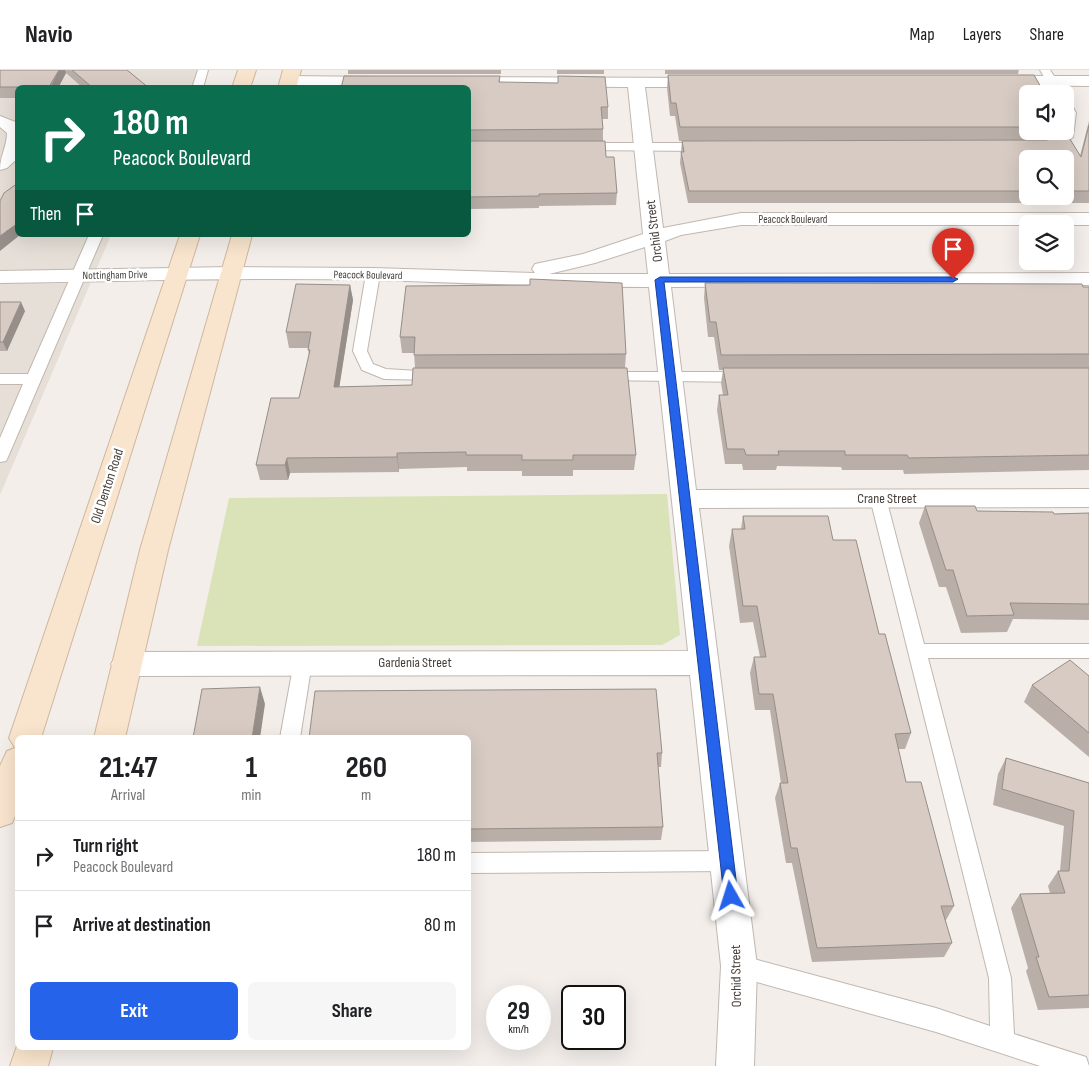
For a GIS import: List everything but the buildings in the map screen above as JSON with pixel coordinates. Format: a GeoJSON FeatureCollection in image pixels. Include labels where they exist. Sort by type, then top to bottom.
{"type":"FeatureCollection","features":[{"type":"Feature","properties":{"kind":"main road"},"geometry":{"type":"LineString","coordinates":[[242,85],[247,70]]}},
{"type":"Feature","properties":{"kind":"main road","name":"Old Denton Road"},"geometry":{"type":"LineString","coordinates":[[26,735],[189,237]]}},
{"type":"Feature","properties":{"kind":"main road"},"geometry":{"type":"LineString","coordinates":[[109,735],[154,550],[241,237]]}},
{"type":"Feature","properties":{"kind":"main road"},"geometry":{"type":"LineString","coordinates":[[0,813],[15,769]]}},
{"type":"Feature","properties":{"kind":"main road"},"geometry":{"type":"LineString","coordinates":[[29,1066],[33,1050]]}},
{"type":"Feature","properties":{"kind":"street"},"geometry":{"type":"LineString","coordinates":[[289,80],[394,84]]}},
{"type":"Feature","properties":{"kind":"street"},"geometry":{"type":"LineString","coordinates":[[450,82],[725,82]]}},
{"type":"Feature","properties":{"kind":"street","name":"Orchid Street"},"geometry":{"type":"LineString","coordinates":[[636,82],[739,966],[735,1066]]}},
{"type":"Feature","properties":{"kind":"street"},"geometry":{"type":"LineString","coordinates":[[982,82],[1089,82]]}},
{"type":"Feature","properties":{"kind":"street"},"geometry":{"type":"LineString","coordinates":[[0,121],[15,130]]}},
{"type":"Feature","properties":{"kind":"street"},"geometry":{"type":"LineString","coordinates":[[0,164],[15,146]]}},
{"type":"Feature","properties":{"kind":"street","name":"Peacock Boulevard"},"geometry":{"type":"LineString","coordinates":[[505,278],[588,259],[690,227],[740,220],[1089,219]]}},
{"type":"Feature","properties":{"kind":"street","name":"Peacock Boulevard"},"geometry":{"type":"LineString","coordinates":[[231,273],[373,274],[564,280],[1089,279]]}},
{"type":"Feature","properties":{"kind":"street","name":"Nottingham Drive"},"geometry":{"type":"LineString","coordinates":[[0,277],[231,273]]}},
{"type":"Feature","properties":{"kind":"street","name":"Crane Street"},"geometry":{"type":"LineString","coordinates":[[684,499],[1089,498]]}},
{"type":"Feature","properties":{"kind":"street","name":"Gardenia Street"},"geometry":{"type":"LineString","coordinates":[[126,664],[303,662],[705,663]]}},
{"type":"Feature","properties":{"kind":"lane"},"geometry":{"type":"LineString","coordinates":[[198,85],[203,70]]}},
{"type":"Feature","properties":{"kind":"lane"},"geometry":{"type":"LineString","coordinates":[[1032,146],[1058,144],[1063,140]]}},
{"type":"Feature","properties":{"kind":"lane"},"geometry":{"type":"LineString","coordinates":[[566,147],[714,146]]}},
{"type":"Feature","properties":{"kind":"lane"},"geometry":{"type":"LineString","coordinates":[[0,457],[76,276],[95,237]]}},
{"type":"Feature","properties":{"kind":"lane"},"geometry":{"type":"LineString","coordinates":[[373,274],[360,351],[367,367],[384,374],[410,377],[450,377]]}},
{"type":"Feature","properties":{"kind":"lane"},"geometry":{"type":"LineString","coordinates":[[588,377],[761,377]]}},
{"type":"Feature","properties":{"kind":"lane"},"geometry":{"type":"LineString","coordinates":[[0,379],[33,379]]}},
{"type":"Feature","properties":{"kind":"lane"},"geometry":{"type":"LineString","coordinates":[[878,498],[1000,978],[1003,1042]]}},
{"type":"Feature","properties":{"kind":"lane"},"geometry":{"type":"LineString","coordinates":[[918,651],[1089,651]]}},
{"type":"Feature","properties":{"kind":"lane"},"geometry":{"type":"LineString","coordinates":[[291,735],[303,662]]}},
{"type":"Feature","properties":{"kind":"lane"},"geometry":{"type":"LineString","coordinates":[[471,863],[727,861]]}},
{"type":"Feature","properties":{"kind":"lane"},"geometry":{"type":"LineString","coordinates":[[739,966],[936,1020],[1077,1066]]}},
{"type":"Feature","properties":{"kind":"shaded area"},"geometry":{"type":"Polygon","coordinates":[[[0,70],[206,70],[200,85],[15,85],[15,237],[110,237],[0,495],[0,70]]]}},
{"type":"Feature","properties":{"kind":"green space"},"geometry":{"type":"Polygon","coordinates":[[[667,494],[680,635],[662,645],[197,646],[229,498],[667,494]]]}},
{"type":"Feature","properties":{"kind":"route"},"geometry":{"type":"LineString","coordinates":[[731,896],[660,280],[953,279]]}}]}
